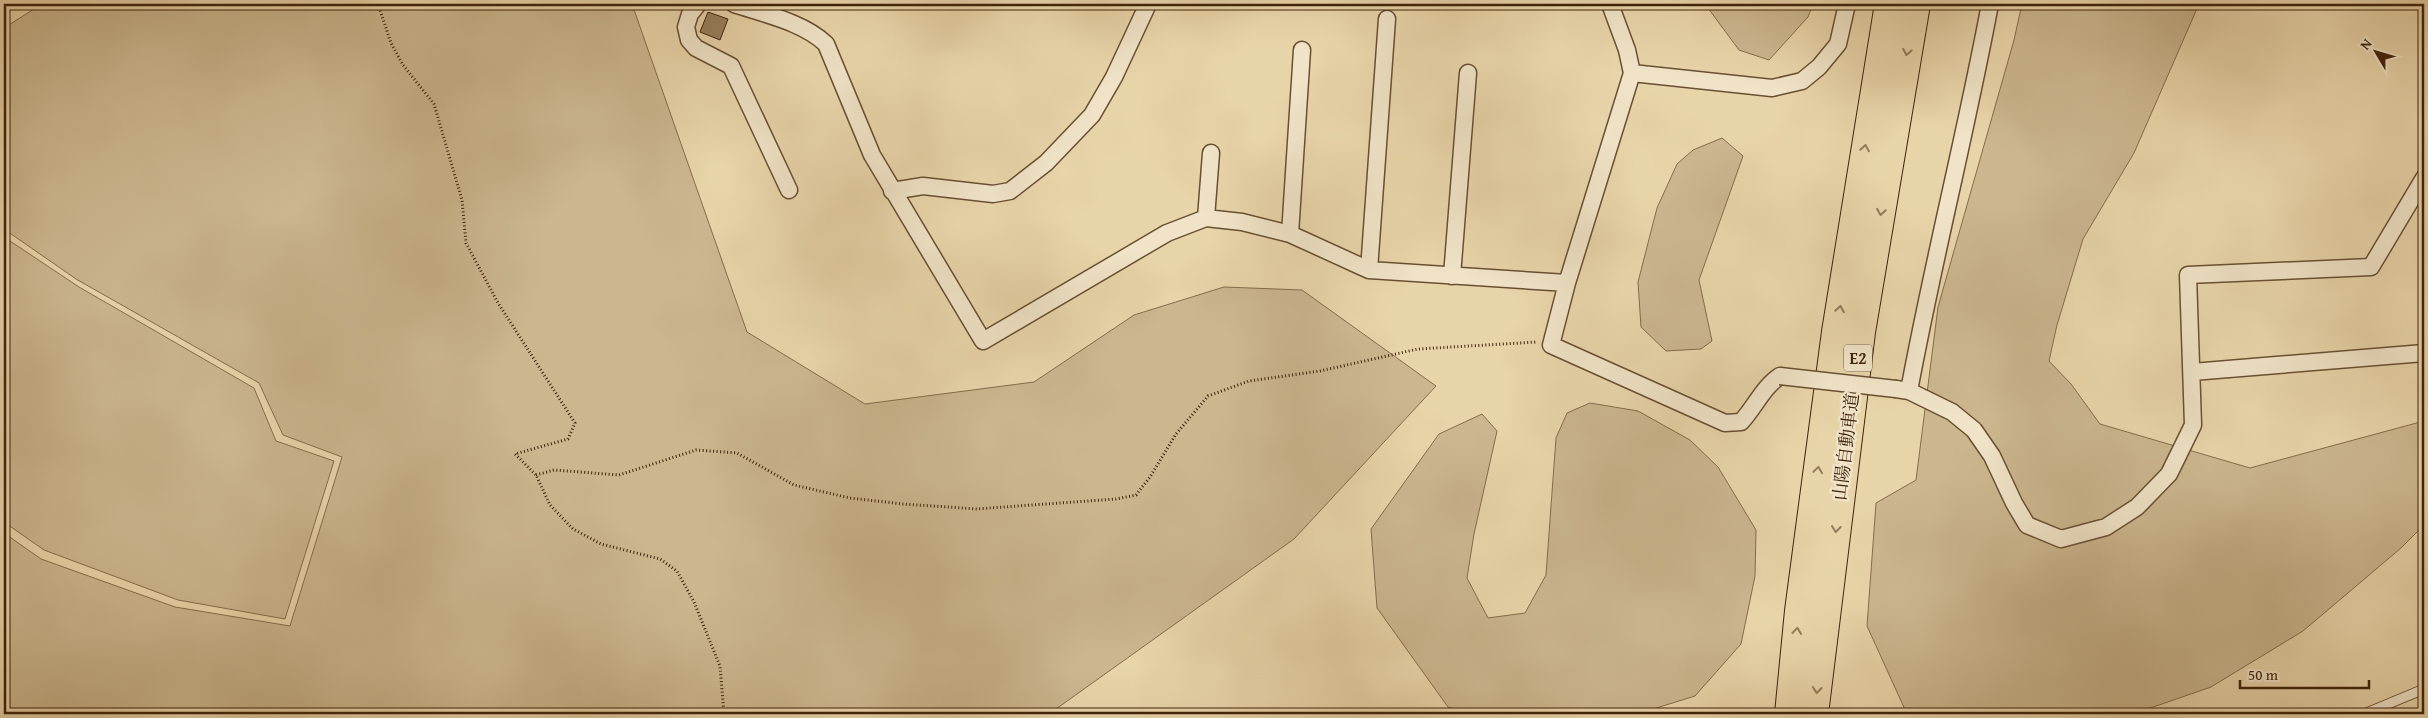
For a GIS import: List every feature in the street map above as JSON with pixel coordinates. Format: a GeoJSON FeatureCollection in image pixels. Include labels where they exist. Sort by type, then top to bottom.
{"type":"FeatureCollection","features":[{"type":"Feature","properties":{"kind":"highway","name":"山陽自動車道"},"geometry":{"type":"LineString","coordinates":[[1789,714],[1799,611],[1836,332],[1889,4]]}},
{"type":"Feature","properties":{"kind":"highway","name":"山陽自動車道"},"geometry":{"type":"LineString","coordinates":[[1814,714],[1861,332],[1916,4]]}},
{"type":"Feature","properties":{"kind":"street"},"geometry":{"type":"LineString","coordinates":[[698,4],[690,14],[686,27],[689,40],[696,48],[732,66],[789,190]]}},
{"type":"Feature","properties":{"kind":"street"},"geometry":{"type":"LineString","coordinates":[[734,4],[800,27],[817,36],[826,44],[872,155],[983,340],[1167,233],[1206,218],[1242,222],[1290,234],[1369,270],[1567,284]]}},
{"type":"Feature","properties":{"kind":"street"},"geometry":{"type":"LineString","coordinates":[[892,191],[923,186],[993,194],[1010,191],[1046,163],[1092,115],[1114,77],[1148,4]]}},
{"type":"Feature","properties":{"kind":"street"},"geometry":{"type":"LineString","coordinates":[[1610,4],[1627,50],[1632,73],[1567,284],[1550,346],[1725,423],[1741,422],[1753,408],[1769,383],[1780,376],[1902,390],[1952,412],[1974,430],[1992,456],[2014,503],[2027,525],[2061,539],[2106,527],[2137,507],[2169,474],[2193,425],[2188,274],[2371,267],[2424,178]]}},
{"type":"Feature","properties":{"kind":"street"},"geometry":{"type":"LineString","coordinates":[[1632,73],[1772,88],[1802,81],[1820,67],[1838,44],[1847,4]]}},
{"type":"Feature","properties":{"kind":"street"},"geometry":{"type":"LineString","coordinates":[[1902,390],[1924,312],[1974,91],[1990,4]]}},
{"type":"Feature","properties":{"kind":"street"},"geometry":{"type":"LineString","coordinates":[[1369,270],[1387,18]]}},
{"type":"Feature","properties":{"kind":"street"},"geometry":{"type":"LineString","coordinates":[[1290,234],[1302,50]]}},
{"type":"Feature","properties":{"kind":"street"},"geometry":{"type":"LineString","coordinates":[[1452,276],[1468,73]]}},
{"type":"Feature","properties":{"kind":"street"},"geometry":{"type":"LineString","coordinates":[[1206,218],[1212,153]]}},
{"type":"Feature","properties":{"kind":"street"},"geometry":{"type":"LineString","coordinates":[[2192,372],[2424,353]]}},
{"type":"Feature","properties":{"kind":"lane"},"geometry":{"type":"LineString","coordinates":[[2364,714],[2424,690]]}},
{"type":"Feature","properties":{"kind":"path"},"geometry":{"type":"LineString","coordinates":[[378,4],[391,43],[403,65],[434,104],[462,200],[466,243],[498,303],[575,423],[568,438],[515,454],[536,475],[550,505],[573,530],[601,544],[660,559],[676,571],[694,602],[720,666],[724,714]]}},
{"type":"Feature","properties":{"kind":"path"},"geometry":{"type":"LineString","coordinates":[[536,475],[554,470],[618,475],[696,450],[737,452],[794,485],[850,498],[902,504],[977,508],[1116,499],[1136,495],[1150,477],[1176,434],[1208,396],[1249,381],[1320,371],[1418,349],[1534,341],[1550,346]]}},
{"type":"Feature","properties":{"kind":"shaded area"},"geometry":{"type":"Polygon","coordinates":[[[42,4],[632,4],[747,332],[865,404],[1034,382],[1134,315],[1224,287],[1302,290],[1436,386],[1294,539],[1049,714],[4,714],[4,533],[41,559],[175,607],[290,626],[342,457],[283,435],[259,383],[76,279],[4,229],[4,28],[42,4]]]}},
{"type":"Feature","properties":{"kind":"shaded area"},"geometry":{"type":"Polygon","coordinates":[[[1705,4],[1813,4],[1808,17],[1769,60],[1739,50],[1705,4]]]}},
{"type":"Feature","properties":{"kind":"shaded area"},"geometry":{"type":"Polygon","coordinates":[[[2022,4],[2199,4],[2134,153],[2083,239],[2057,325],[2049,361],[2071,384],[2100,424],[2250,468],[2424,421],[2424,525],[2401,548],[2303,631],[2211,687],[2133,714],[1907,714],[1867,626],[1876,503],[1916,480],[1938,307],[2014,40],[2022,4]]]}},
{"type":"Feature","properties":{"kind":"shaded area"},"geometry":{"type":"Polygon","coordinates":[[[1722,138],[1743,156],[1699,280],[1712,341],[1701,349],[1666,351],[1641,327],[1638,282],[1657,208],[1677,164],[1693,150],[1722,138]]]}},
{"type":"Feature","properties":{"kind":"shaded area"},"geometry":{"type":"Polygon","coordinates":[[[4,237],[79,287],[254,388],[276,441],[334,461],[285,619],[178,600],[44,550],[4,522],[4,237]]]}},
{"type":"Feature","properties":{"kind":"shaded area"},"geometry":{"type":"Polygon","coordinates":[[[1590,403],[1638,411],[1690,440],[1718,467],[1756,530],[1755,576],[1741,644],[1695,696],[1637,714],[1471,714],[1448,707],[1377,608],[1371,529],[1439,434],[1482,414],[1497,431],[1474,534],[1467,578],[1488,618],[1525,613],[1546,575],[1556,438],[1567,413],[1590,403]]]}},
{"type":"Feature","properties":{"kind":"building"},"geometry":{"type":"Polygon","coordinates":[[[708,12],[728,19],[720,40],[700,32],[708,12]]]}},
{"type":"Feature","properties":{"kind":"waterway"},"geometry":{"type":"LineString","coordinates":[[4,4],[4,39]]}}]}
